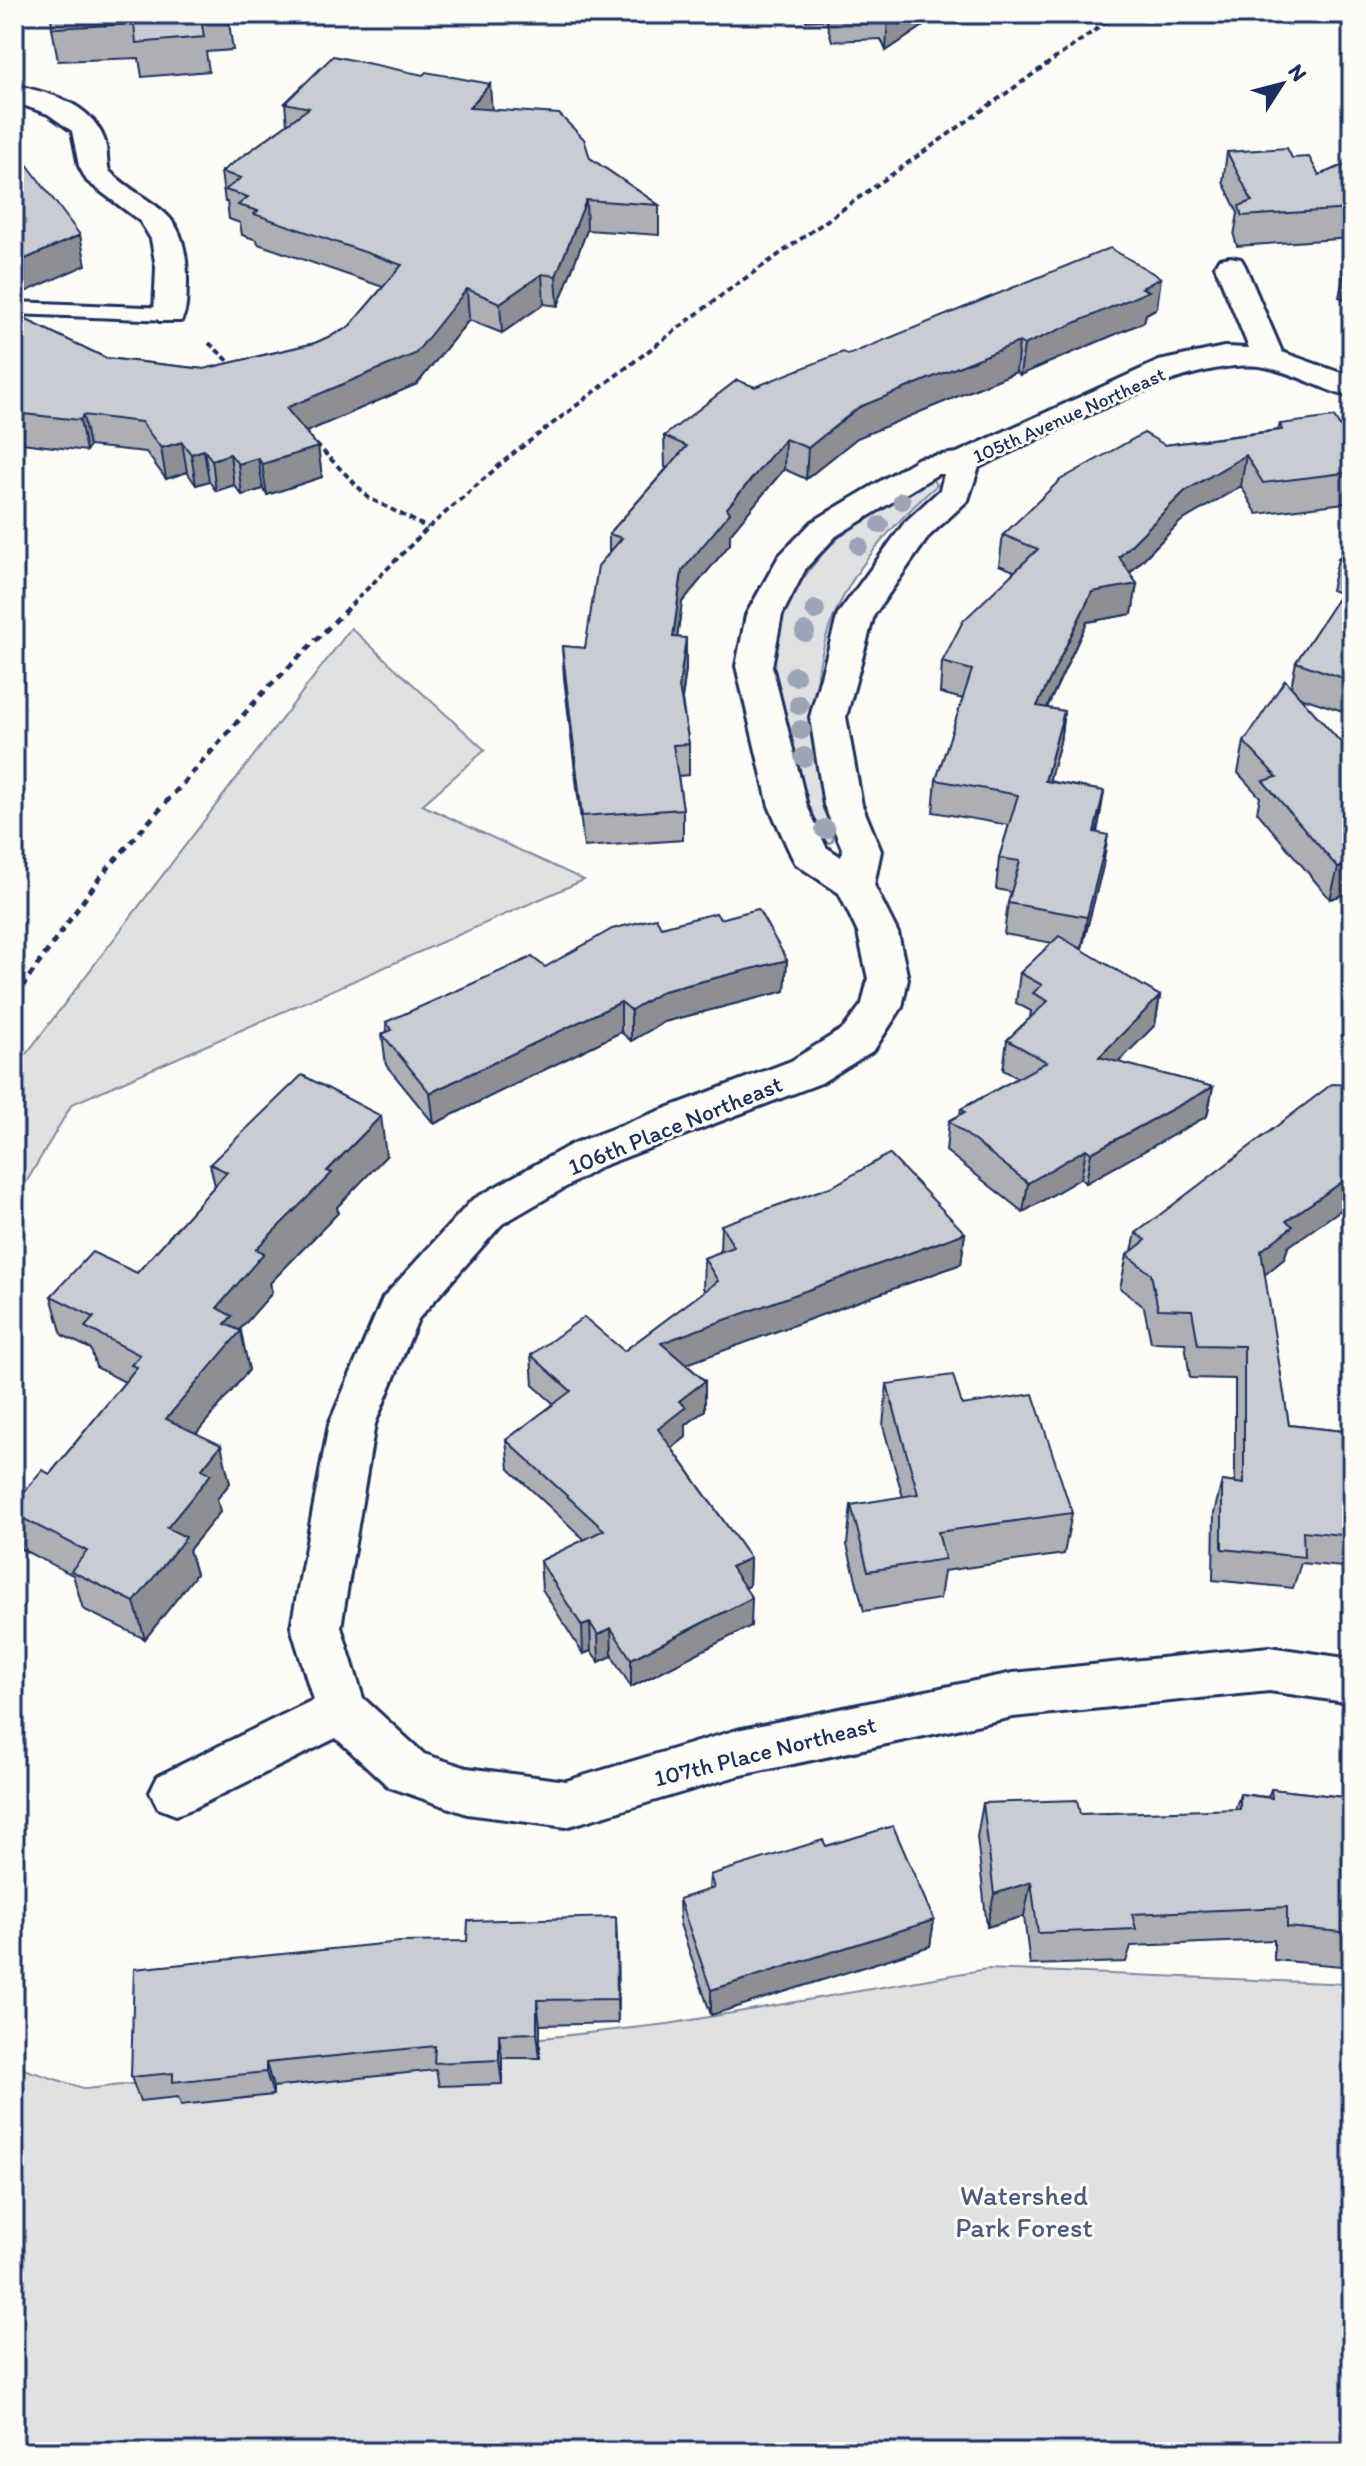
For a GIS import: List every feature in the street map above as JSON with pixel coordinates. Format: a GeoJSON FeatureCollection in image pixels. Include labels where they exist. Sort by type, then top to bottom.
{"type":"FeatureCollection","features":[{"type":"Feature","properties":{"kind":"street"},"geometry":{"type":"LineString","coordinates":[[14,93],[55,106],[80,122],[91,140],[92,163],[97,175],[148,210],[171,241],[170,314]]}},
{"type":"Feature","properties":{"kind":"street"},"geometry":{"type":"LineString","coordinates":[[1230,266],[1269,358]]}},
{"type":"Feature","properties":{"kind":"street","name":"105th Avenue Northeast"},"geometry":{"type":"LineString","coordinates":[[964,462],[956,493],[917,529],[856,614],[828,717],[843,805],[862,851],[854,885],[810,855],[788,806],[754,666],[764,615],[791,563],[824,529],[913,473],[931,465],[964,462],[1170,368],[1224,357],[1269,358],[1352,388]]}},
{"type":"Feature","properties":{"kind":"street","name":"106th Place Northeast"},"geometry":{"type":"LineString","coordinates":[[342,1711],[316,1627],[352,1424],[399,1310],[487,1212],[587,1155],[806,1072],[859,1039],[882,1007],[888,979],[878,933],[854,885]]}},
{"type":"Feature","properties":{"kind":"street","name":"107th Place Northeast"},"geometry":{"type":"LineString","coordinates":[[342,1711],[407,1771],[467,1791],[566,1804],[737,1753],[1013,1695],[1269,1669],[1352,1681]]}},
{"type":"Feature","properties":{"kind":"street"},"geometry":{"type":"LineString","coordinates":[[176,1792],[342,1711]]}},
{"type":"Feature","properties":{"kind":"lane"},"geometry":{"type":"LineString","coordinates":[[14,308],[170,314]]}},
{"type":"Feature","properties":{"kind":"path"},"geometry":{"type":"LineString","coordinates":[[14,998],[101,876],[190,774],[271,684],[428,528],[510,456],[726,292],[1118,14]]}},
{"type":"Feature","properties":{"kind":"path"},"geometry":{"type":"LineString","coordinates":[[209,343],[238,369]]}},
{"type":"Feature","properties":{"kind":"path"},"geometry":{"type":"LineString","coordinates":[[301,429],[369,498],[428,528]]}},
{"type":"Feature","properties":{"kind":"green space"},"geometry":{"type":"Polygon","coordinates":[[[932,479],[937,485],[896,525],[863,564],[840,603],[824,644],[816,687],[816,733],[821,784],[833,840],[830,843],[822,840],[814,822],[785,738],[774,677],[776,643],[785,611],[801,582],[822,555],[873,510],[932,479]]]}},
{"type":"Feature","properties":{"kind":"green space"},"geometry":{"type":"Polygon","coordinates":[[[351,628],[485,750],[422,805],[584,880],[72,1104],[14,1203],[14,1070],[351,628]]]}},
{"type":"Feature","properties":{"kind":"green space","name":"Watershed Park Forest"},"geometry":{"type":"Polygon","coordinates":[[[987,1969],[1352,1984],[1352,2452],[14,2452],[14,2066],[86,2089],[668,2024],[987,1969]]]}},
{"type":"Feature","properties":{"kind":"building"},"geometry":{"type":"Polygon","coordinates":[[[51,14],[228,16],[201,18],[204,37],[136,43],[134,24],[52,28],[51,14]]]}},
{"type":"Feature","properties":{"kind":"building"},"geometry":{"type":"Polygon","coordinates":[[[333,56],[423,75],[426,72],[490,84],[469,108],[559,114],[584,139],[590,158],[659,205],[586,200],[556,276],[542,274],[500,303],[467,289],[415,354],[286,408],[318,447],[262,464],[258,458],[238,464],[230,454],[212,460],[204,450],[191,454],[182,442],[161,448],[141,422],[83,415],[80,420],[14,413],[14,314],[106,358],[204,369],[315,343],[348,328],[402,265],[254,214],[258,211],[238,205],[248,197],[225,190],[241,178],[221,172],[309,108],[285,103],[333,56]]]}},
{"type":"Feature","properties":{"kind":"building"},"geometry":{"type":"Polygon","coordinates":[[[14,147],[80,235],[14,264],[14,147]]]}},
{"type":"Feature","properties":{"kind":"building"},"geometry":{"type":"Polygon","coordinates":[[[1287,148],[1292,158],[1309,157],[1319,175],[1352,162],[1352,209],[1242,216],[1239,206],[1252,201],[1227,152],[1287,148]]]}},
{"type":"Feature","properties":{"kind":"building"},"geometry":{"type":"Polygon","coordinates":[[[1110,248],[1161,278],[1142,288],[1149,291],[1024,345],[1019,342],[859,407],[808,448],[785,439],[727,508],[730,513],[682,571],[673,637],[686,638],[679,687],[689,744],[673,745],[683,809],[582,816],[562,646],[585,648],[598,566],[622,538],[609,534],[687,446],[664,436],[737,380],[755,387],[843,352],[848,355],[1110,248]]]}},
{"type":"Feature","properties":{"kind":"building"},"geometry":{"type":"Polygon","coordinates":[[[1334,417],[1352,446],[1352,472],[1263,483],[1246,455],[1185,491],[1119,557],[1137,584],[1092,592],[1037,706],[1064,711],[1045,781],[1104,791],[1094,832],[1108,835],[1087,917],[1008,903],[1020,861],[999,858],[1018,795],[936,780],[972,670],[942,662],[963,621],[1038,549],[1003,535],[1060,480],[1144,433],[1165,445],[1282,430],[1280,424],[1334,417]]]}},
{"type":"Feature","properties":{"kind":"building"},"geometry":{"type":"Polygon","coordinates":[[[1352,540],[1352,564],[1338,559],[1352,540]]]}},
{"type":"Feature","properties":{"kind":"building"},"geometry":{"type":"Polygon","coordinates":[[[1352,577],[1352,681],[1296,662],[1352,577]]]}},
{"type":"Feature","properties":{"kind":"building"},"geometry":{"type":"Polygon","coordinates":[[[1285,680],[1352,755],[1352,864],[1338,868],[1263,781],[1277,777],[1244,742],[1285,680]]]}},
{"type":"Feature","properties":{"kind":"building"},"geometry":{"type":"Polygon","coordinates":[[[758,909],[787,960],[663,991],[631,1010],[621,1002],[430,1093],[382,1034],[392,1030],[386,1022],[532,957],[545,967],[612,929],[656,918],[661,927],[716,913],[720,919],[758,909]]]}},
{"type":"Feature","properties":{"kind":"building"},"geometry":{"type":"Polygon","coordinates":[[[1059,936],[1160,996],[1099,1057],[1213,1087],[1091,1153],[1086,1149],[1028,1183],[949,1121],[965,1112],[961,1109],[1047,1062],[1007,1040],[1048,1001],[1033,993],[1042,985],[1020,973],[1059,936]]]}},
{"type":"Feature","properties":{"kind":"building"},"geometry":{"type":"Polygon","coordinates":[[[302,1075],[381,1116],[327,1171],[332,1173],[256,1249],[264,1253],[217,1308],[232,1316],[225,1324],[241,1331],[166,1419],[221,1445],[202,1469],[211,1474],[167,1528],[186,1537],[134,1602],[71,1571],[87,1551],[14,1514],[14,1504],[42,1470],[50,1474],[137,1367],[131,1365],[140,1355],[85,1327],[94,1317],[51,1296],[92,1252],[137,1273],[227,1172],[210,1164],[302,1075]]]}},
{"type":"Feature","properties":{"kind":"building"},"geometry":{"type":"Polygon","coordinates":[[[1332,1084],[1352,1085],[1352,1175],[1286,1221],[1293,1226],[1261,1251],[1289,1425],[1352,1432],[1352,1536],[1303,1531],[1304,1557],[1222,1549],[1222,1481],[1244,1484],[1244,1346],[1198,1345],[1192,1310],[1158,1309],[1151,1274],[1127,1255],[1146,1240],[1136,1233],[1332,1084]]]}},
{"type":"Feature","properties":{"kind":"building"},"geometry":{"type":"Polygon","coordinates":[[[889,1154],[965,1233],[661,1343],[705,1381],[679,1401],[686,1407],[658,1429],[750,1558],[731,1567],[752,1598],[631,1659],[611,1628],[598,1635],[590,1623],[582,1626],[540,1561],[604,1530],[506,1440],[571,1391],[531,1355],[584,1317],[624,1351],[718,1281],[704,1258],[734,1247],[721,1225],[833,1186],[889,1154]]]}},
{"type":"Feature","properties":{"kind":"building"},"geometry":{"type":"Polygon","coordinates":[[[953,1375],[962,1405],[1033,1394],[1072,1513],[938,1532],[945,1559],[868,1571],[851,1505],[918,1494],[887,1384],[953,1375]]]}},
{"type":"Feature","properties":{"kind":"building"},"geometry":{"type":"Polygon","coordinates":[[[1271,1789],[1352,1798],[1352,1933],[1287,1927],[1287,1907],[1132,1914],[1136,1929],[1038,1933],[1031,1882],[994,1894],[983,1803],[1077,1800],[1080,1814],[1240,1809],[1240,1794],[1272,1798],[1271,1789]]]}},
{"type":"Feature","properties":{"kind":"building"},"geometry":{"type":"Polygon","coordinates":[[[893,1826],[934,1920],[711,1990],[679,1899],[714,1888],[710,1875],[823,1840],[826,1846],[893,1826]]]}},
{"type":"Feature","properties":{"kind":"building"},"geometry":{"type":"Polygon","coordinates":[[[616,1917],[617,1999],[537,2000],[537,2033],[499,2034],[499,2060],[434,2063],[435,2046],[266,2063],[266,2072],[173,2082],[173,2073],[131,2077],[134,1969],[401,1942],[467,1941],[468,1921],[616,1917]]]}}]}
